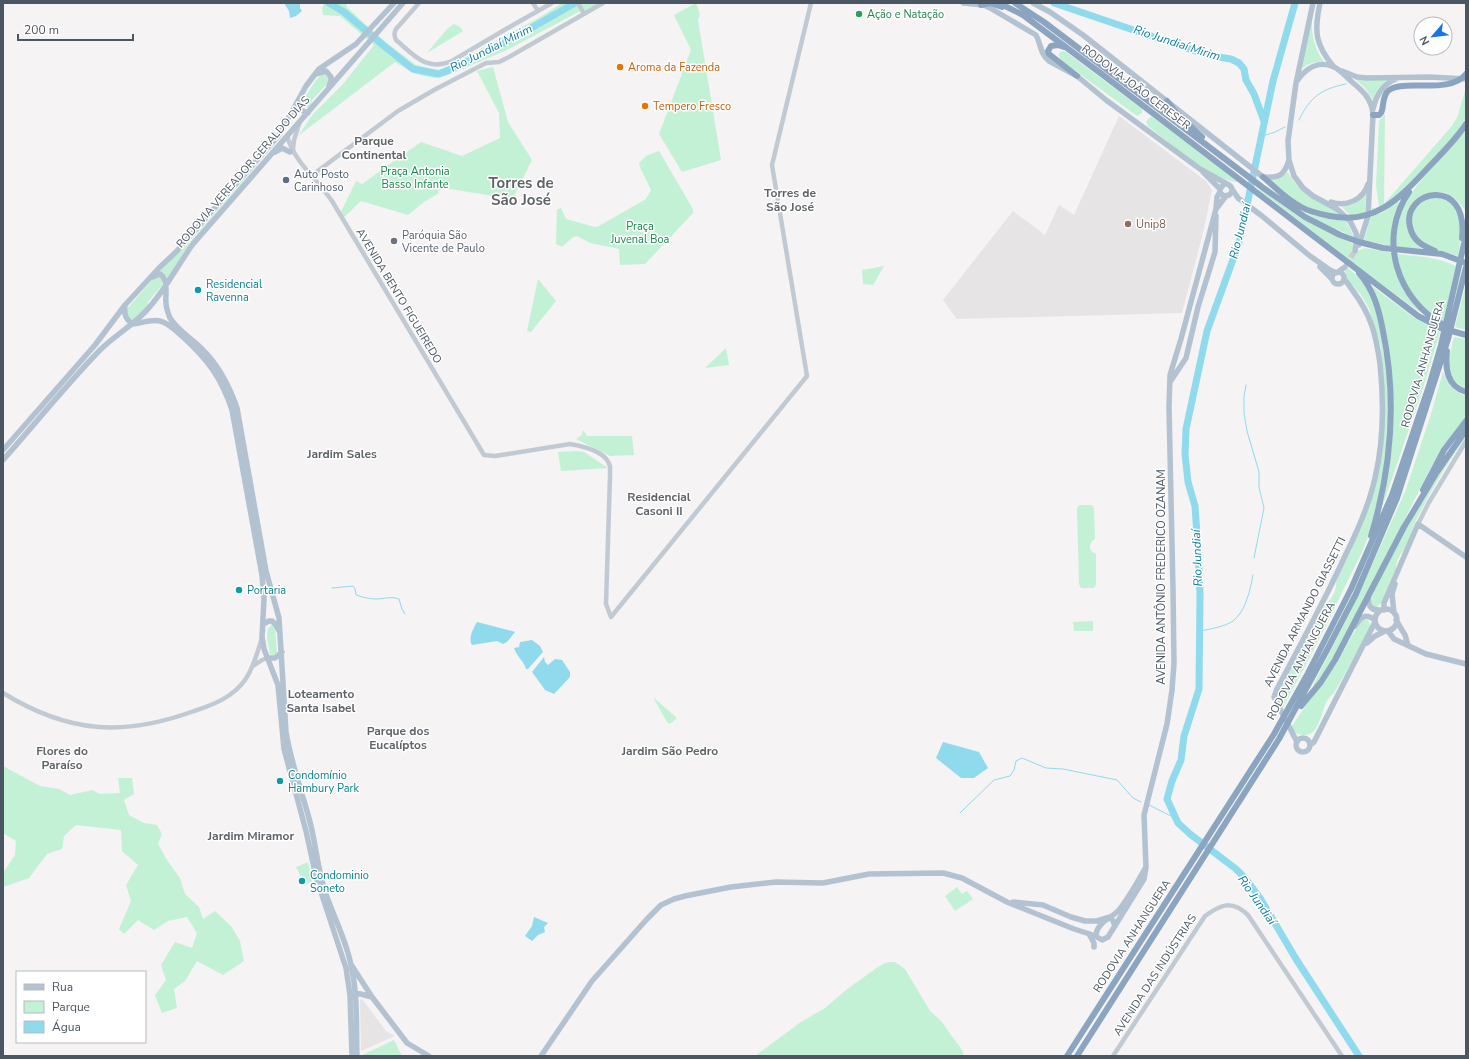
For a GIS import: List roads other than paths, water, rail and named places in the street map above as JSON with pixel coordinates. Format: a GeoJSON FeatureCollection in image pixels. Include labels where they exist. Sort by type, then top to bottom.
{"type":"FeatureCollection","features":[{"type":"Feature","properties":{"kind":"highway"},"geometry":{"type":"LineString","coordinates":[[981,5],[987,3],[996,4],[1023,15]]}},
{"type":"Feature","properties":{"kind":"highway","name":"RODOVIA JOÃO CERESER"},"geometry":{"type":"LineString","coordinates":[[999,3],[1023,15],[1346,260]]}},
{"type":"Feature","properties":{"kind":"highway","name":"RODOVIA JOÃO CERESER"},"geometry":{"type":"LineString","coordinates":[[1015,3],[1049,26],[1262,187],[1305,217],[1352,240],[1375,246],[1444,256]]}},
{"type":"Feature","properties":{"kind":"highway"},"geometry":{"type":"LineString","coordinates":[[1077,55],[1058,45],[1051,46],[1048,51],[1053,57],[1077,76]]}},
{"type":"Feature","properties":{"kind":"highway"},"geometry":{"type":"LineString","coordinates":[[1373,113],[1381,113],[1386,94],[1392,88],[1452,83],[1462,78],[1466,74]]}},
{"type":"Feature","properties":{"kind":"highway"},"geometry":{"type":"LineString","coordinates":[[1167,101],[1178,115],[1225,158]]}},
{"type":"Feature","properties":{"kind":"highway"},"geometry":{"type":"LineString","coordinates":[[1263,177],[1306,210],[1334,217],[1353,218],[1372,214],[1393,203],[1447,148],[1466,124]]}},
{"type":"Feature","properties":{"kind":"highway"},"geometry":{"type":"LineString","coordinates":[[1419,178],[1406,196],[1398,212],[1394,228],[1394,254],[1399,274],[1406,291],[1426,317]]}},
{"type":"Feature","properties":{"kind":"highway"},"geometry":{"type":"LineString","coordinates":[[1458,274],[1465,223],[1461,209],[1453,199],[1441,195],[1432,195],[1421,200],[1412,209],[1409,220],[1409,225],[1413,236],[1420,244],[1444,256],[1466,267]]}},
{"type":"Feature","properties":{"kind":"highway","name":"RODOVIA ANHANGUERA"},"geometry":{"type":"LineString","coordinates":[[1076,1056],[1218,836],[1276,736],[1358,573],[1392,495],[1427,393],[1441,345],[1466,235]]}},
{"type":"Feature","properties":{"kind":"highway"},"geometry":{"type":"LineString","coordinates":[[1444,256],[1466,263]]}},
{"type":"Feature","properties":{"kind":"highway"},"geometry":{"type":"LineString","coordinates":[[1346,260],[1399,302],[1426,317],[1466,334]]}},
{"type":"Feature","properties":{"kind":"highway"},"geometry":{"type":"LineString","coordinates":[[1346,260],[1367,284],[1374,297],[1384,337],[1390,384],[1390,428],[1386,473],[1373,530],[1358,573]]}},
{"type":"Feature","properties":{"kind":"highway","name":"RODOVIA ANHANGUERA"},"geometry":{"type":"LineString","coordinates":[[1067,1056],[1211,830],[1276,736],[1292,717],[1356,594],[1397,498],[1448,339],[1466,267]]}},
{"type":"Feature","properties":{"kind":"highway"},"geometry":{"type":"LineString","coordinates":[[1448,339],[1446,360],[1447,373],[1456,388],[1466,392]]}},
{"type":"Feature","properties":{"kind":"highway"},"geometry":{"type":"LineString","coordinates":[[1292,717],[1329,670],[1351,632],[1435,464],[1466,421]]}},
{"type":"Feature","properties":{"kind":"highway"},"geometry":{"type":"LineString","coordinates":[[1404,527],[1440,467],[1466,430]]}},
{"type":"Feature","properties":{"kind":"main road"},"geometry":{"type":"LineString","coordinates":[[388,10],[391,3]]}},
{"type":"Feature","properties":{"kind":"main road","name":"RODOVIA VEREADOR GERALDO DIAS"},"geometry":{"type":"LineString","coordinates":[[3,450],[95,345],[125,305],[176,252],[279,135],[298,100],[314,75],[363,38],[394,3]]}},
{"type":"Feature","properties":{"kind":"main road","name":"RODOVIA VEREADOR GERALDO DIAS"},"geometry":{"type":"LineString","coordinates":[[3,460],[101,349],[147,311],[193,244],[404,3]]}},
{"type":"Feature","properties":{"kind":"main road"},"geometry":{"type":"LineString","coordinates":[[963,3],[981,5]]}},
{"type":"Feature","properties":{"kind":"main road"},"geometry":{"type":"LineString","coordinates":[[1033,3],[1047,8],[1083,35],[1263,177],[1273,177],[1281,174],[1286,169],[1289,160]]}},
{"type":"Feature","properties":{"kind":"main road"},"geometry":{"type":"LineString","coordinates":[[1313,3],[1296,83],[1288,141],[1289,160],[1294,176],[1298,182],[1308,192],[1337,209],[1350,221],[1356,233],[1357,239],[1355,251],[1360,244],[1368,216],[1373,113],[1378,96],[1384,87],[1391,81],[1404,77]]}},
{"type":"Feature","properties":{"kind":"main road"},"geometry":{"type":"LineString","coordinates":[[1320,3],[1316,24],[1316,34],[1322,51],[1336,68],[1362,90],[1369,99],[1373,113]]}},
{"type":"Feature","properties":{"kind":"main road","name":"AVENIDA ARMANDO GIASSETTI"},"geometry":{"type":"LineString","coordinates":[[981,5],[995,10],[1036,35],[1040,42],[1040,50],[1045,58],[1077,76],[1106,100],[1200,169],[1230,186],[1239,199],[1310,256],[1340,277],[1353,291],[1367,311],[1374,329],[1378,350],[1382,399],[1382,432],[1371,492],[1360,524],[1317,615],[1274,697],[1292,732],[1310,745]]}},
{"type":"Feature","properties":{"kind":"main road"},"geometry":{"type":"LineString","coordinates":[[1296,83],[1303,73],[1312,66],[1322,65],[1336,68],[1362,78],[1444,77],[1466,79]]}},
{"type":"Feature","properties":{"kind":"main road"},"geometry":{"type":"LineString","coordinates":[[314,75],[326,71],[329,74],[331,80],[326,92]]}},
{"type":"Feature","properties":{"kind":"main road"},"geometry":{"type":"LineString","coordinates":[[298,100],[301,110],[308,113]]}},
{"type":"Feature","properties":{"kind":"main road"},"geometry":{"type":"LineString","coordinates":[[287,136],[286,131],[290,115]]}},
{"type":"Feature","properties":{"kind":"main road"},"geometry":{"type":"LineString","coordinates":[[271,154],[282,148],[291,152]]}},
{"type":"Feature","properties":{"kind":"main road","name":"AVENIDA ARMANDO GIASSETTI"},"geometry":{"type":"LineString","coordinates":[[1200,169],[1220,190]]}},
{"type":"Feature","properties":{"kind":"main road"},"geometry":{"type":"LineString","coordinates":[[1323,200],[1343,204],[1354,201],[1364,193],[1370,180]]}},
{"type":"Feature","properties":{"kind":"main road"},"geometry":{"type":"LineString","coordinates":[[1224,184],[1230,186],[1230,194],[1226,196],[1223,195],[1220,190],[1224,184]]}},
{"type":"Feature","properties":{"kind":"main road","name":"AVENIDA ANTÔNIO FREDERICO OZANAM"},"geometry":{"type":"LineString","coordinates":[[1128,900],[1146,867],[1144,815],[1167,724],[1174,663],[1169,407],[1170,374],[1216,210],[1220,190]]}},
{"type":"Feature","properties":{"kind":"main road","name":"AVENIDA ARMANDO GIASSETTI"},"geometry":{"type":"LineString","coordinates":[[1226,196],[1239,199]]}},
{"type":"Feature","properties":{"kind":"main road","name":"AVENIDA ANTÔNIO FREDERICO OZANAM"},"geometry":{"type":"LineString","coordinates":[[1216,210],[1226,196]]}},
{"type":"Feature","properties":{"kind":"main road"},"geometry":{"type":"LineString","coordinates":[[1170,383],[1187,356],[1198,306],[1215,252],[1216,210]]}},
{"type":"Feature","properties":{"kind":"main road"},"geometry":{"type":"LineString","coordinates":[[1205,250],[1207,247],[1211,246],[1215,252]]}},
{"type":"Feature","properties":{"kind":"main road","name":"AVENIDA ARMANDO GIASSETTI"},"geometry":{"type":"LineString","coordinates":[[1310,256],[1332,279],[1334,284],[1340,277]]}},
{"type":"Feature","properties":{"kind":"main road"},"geometry":{"type":"LineString","coordinates":[[1332,279],[1340,277],[1344,267]]}},
{"type":"Feature","properties":{"kind":"main road"},"geometry":{"type":"LineString","coordinates":[[166,303],[175,270]]}},
{"type":"Feature","properties":{"kind":"main road"},"geometry":{"type":"LineString","coordinates":[[150,278],[160,274],[165,279],[167,310],[173,322],[212,360],[228,386],[237,408],[266,571],[279,618],[286,732],[289,748],[309,818],[325,892],[346,945],[355,993],[357,1056]]}},
{"type":"Feature","properties":{"kind":"main road"},"geometry":{"type":"LineString","coordinates":[[125,305],[124,312],[126,318],[133,324],[153,320],[161,321],[169,325],[205,358],[213,368],[226,392],[237,430],[262,575],[264,599],[262,636],[267,658],[278,685],[284,749],[306,830],[316,877],[349,966],[407,1043],[429,1056]]}},
{"type":"Feature","properties":{"kind":"main road"},"geometry":{"type":"LineString","coordinates":[[1177,352],[1181,357],[1187,356]]}},
{"type":"Feature","properties":{"kind":"main road"},"geometry":{"type":"LineString","coordinates":[[1320,730],[1302,740],[1297,748],[1302,752],[1308,750],[1310,745],[1314,742],[1364,646],[1375,621],[1376,615],[1383,610],[1384,604],[1418,524],[1466,557]]}},
{"type":"Feature","properties":{"kind":"main road"},"geometry":{"type":"LineString","coordinates":[[1395,580],[1392,594],[1394,613],[1396,620],[1406,635],[1408,645]]}},
{"type":"Feature","properties":{"kind":"main road"},"geometry":{"type":"LineString","coordinates":[[1368,596],[1368,604],[1370,608],[1391,611],[1394,613]]}},
{"type":"Feature","properties":{"kind":"main road"},"geometry":{"type":"LineString","coordinates":[[1351,632],[1364,617],[1368,616],[1375,621],[1379,628],[1387,631],[1394,639],[1426,654],[1466,664]]}},
{"type":"Feature","properties":{"kind":"main road"},"geometry":{"type":"LineString","coordinates":[[1364,646],[1375,636],[1394,627],[1396,620]]}},
{"type":"Feature","properties":{"kind":"main road"},"geometry":{"type":"LineString","coordinates":[[263,624],[272,621],[280,633]]}},
{"type":"Feature","properties":{"kind":"main road"},"geometry":{"type":"LineString","coordinates":[[267,658],[275,658],[282,652]]}},
{"type":"Feature","properties":{"kind":"main road"},"geometry":{"type":"LineString","coordinates":[[541,1056],[592,981],[654,911],[674,899],[732,887],[776,882],[823,883],[869,874],[943,873],[962,878],[1007,902],[1096,936],[1102,940],[1108,937],[1128,900]]}},
{"type":"Feature","properties":{"kind":"main road"},"geometry":{"type":"LineString","coordinates":[[1096,936],[1098,927],[1118,911],[1128,900]]}},
{"type":"Feature","properties":{"kind":"main road"},"geometry":{"type":"LineString","coordinates":[[1007,902],[1043,905],[1071,917],[1085,921],[1097,921],[1110,917]]}},
{"type":"Feature","properties":{"kind":"main road"},"geometry":{"type":"LineString","coordinates":[[1038,914],[1038,908],[1043,905]]}},
{"type":"Feature","properties":{"kind":"main road"},"geometry":{"type":"LineString","coordinates":[[1110,917],[1115,926]]}},
{"type":"Feature","properties":{"kind":"main road"},"geometry":{"type":"LineString","coordinates":[[1089,934],[1094,943],[1094,948]]}},
{"type":"Feature","properties":{"kind":"main road"},"geometry":{"type":"LineString","coordinates":[[349,966],[352,1056]]}},
{"type":"Feature","properties":{"kind":"main road"},"geometry":{"type":"LineString","coordinates":[[362,994],[365,986]]}},
{"type":"Feature","properties":{"kind":"main road"},"geometry":{"type":"LineString","coordinates":[[355,993],[372,997]]}},
{"type":"Feature","properties":{"kind":"street"},"geometry":{"type":"LineString","coordinates":[[418,3],[396,29],[394,33],[396,40],[419,59],[428,64],[437,66],[444,65],[452,61],[552,3]]}},
{"type":"Feature","properties":{"kind":"street"},"geometry":{"type":"LineString","coordinates":[[533,3],[538,11]]}},
{"type":"Feature","properties":{"kind":"street"},"geometry":{"type":"LineString","coordinates":[[578,3],[584,14]]}},
{"type":"Feature","properties":{"kind":"street"},"geometry":{"type":"LineString","coordinates":[[311,176],[385,120],[408,105],[486,63],[499,62],[602,3]]}},
{"type":"Feature","properties":{"kind":"street","name":"AVENIDA BENTO FIGUEIREDO"},"geometry":{"type":"LineString","coordinates":[[287,136],[291,152],[323,188],[332,201],[484,454],[495,456],[570,444],[581,446],[605,457],[610,466],[606,604],[611,618],[807,376],[772,165],[812,3]]}},
{"type":"Feature","properties":{"kind":"street"},"geometry":{"type":"LineString","coordinates":[[291,152],[300,122]]}},
{"type":"Feature","properties":{"kind":"street"},"geometry":{"type":"LineString","coordinates":[[1418,524],[1428,504],[1466,441]]}},
{"type":"Feature","properties":{"kind":"street"},"geometry":{"type":"LineString","coordinates":[[3,693],[38,713],[67,722],[97,727],[126,727],[150,724],[177,717],[224,699],[240,686],[253,666],[262,636]]}},
{"type":"Feature","properties":{"kind":"street"},"geometry":{"type":"LineString","coordinates":[[253,666],[267,658]]}},
{"type":"Feature","properties":{"kind":"street","name":"AVENIDA DAS INDÚSTRIAS"},"geometry":{"type":"LineString","coordinates":[[1113,1056],[1205,916],[1213,910],[1226,905],[1240,907],[1248,915],[1342,1056]]}},
{"type":"Feature","properties":{"kind":"water"},"geometry":{"type":"Polygon","coordinates":[[[284,3],[300,3],[300,8],[302,11],[296,16],[290,18],[289,11],[284,3]]]}},
{"type":"Feature","properties":{"kind":"water"},"geometry":{"type":"Polygon","coordinates":[[[477,622],[515,632],[507,642],[503,644],[497,641],[472,645],[471,636],[477,622]]]}},
{"type":"Feature","properties":{"kind":"water"},"geometry":{"type":"Polygon","coordinates":[[[532,640],[540,646],[543,652],[528,669],[526,669],[514,648],[519,647],[520,642],[532,640]]]}},
{"type":"Feature","properties":{"kind":"water"},"geometry":{"type":"Polygon","coordinates":[[[544,657],[545,662],[548,665],[555,659],[562,660],[570,672],[570,677],[554,694],[545,690],[532,672],[544,657]]]}},
{"type":"Feature","properties":{"kind":"water"},"geometry":{"type":"Polygon","coordinates":[[[943,742],[979,752],[988,768],[974,778],[961,778],[936,758],[943,742]]]}},
{"type":"Feature","properties":{"kind":"water"},"geometry":{"type":"Polygon","coordinates":[[[534,917],[548,923],[544,927],[545,932],[538,935],[532,941],[525,936],[532,926],[534,917]]]}},
{"type":"Feature","properties":{"kind":"waterway","name":"Rio Jundiaí Mirim"},"geometry":{"type":"LineString","coordinates":[[329,3],[344,12],[413,69],[439,74],[459,66],[512,39],[575,3]]}},
{"type":"Feature","properties":{"kind":"waterway","name":"Rio Jundiaí Mirim"},"geometry":{"type":"LineString","coordinates":[[1054,3],[1195,51],[1231,59],[1239,63],[1244,69],[1246,80],[1254,94],[1264,121]]}},
{"type":"Feature","properties":{"kind":"waterway","name":"Rio Jundiaí"},"geometry":{"type":"LineString","coordinates":[[1295,3],[1273,81],[1239,243],[1207,331],[1186,429],[1185,454],[1188,482],[1195,506],[1198,549],[1200,594],[1199,689],[1184,736],[1181,760],[1172,781],[1167,799],[1178,823],[1236,869],[1260,898],[1296,959],[1359,1056]]}},
{"type":"Feature","properties":{"kind":"waterway"},"geometry":{"type":"LineString","coordinates":[[1299,120],[1307,105],[1317,95],[1330,88],[1346,84]]}},
{"type":"Feature","properties":{"kind":"waterway"},"geometry":{"type":"LineString","coordinates":[[1260,137],[1285,127]]}},
{"type":"Feature","properties":{"kind":"waterway"},"geometry":{"type":"LineString","coordinates":[[1246,385],[1244,413],[1247,431],[1259,472],[1259,487],[1264,508],[1254,558]]}},
{"type":"Feature","properties":{"kind":"waterway"},"geometry":{"type":"LineString","coordinates":[[1200,631],[1225,625],[1237,617],[1247,600],[1253,575]]}},
{"type":"Feature","properties":{"kind":"waterway"},"geometry":{"type":"LineString","coordinates":[[332,588],[353,586],[356,595],[373,599],[399,599],[405,614]]}},
{"type":"Feature","properties":{"kind":"waterway"},"geometry":{"type":"LineString","coordinates":[[960,813],[994,780],[1010,776],[1014,770],[1016,761],[1022,758],[1046,768],[1063,769],[1117,780],[1133,798],[1141,802]]}},
{"type":"Feature","properties":{"kind":"waterway"},"geometry":{"type":"LineString","coordinates":[[1149,805],[1171,816],[1178,823]]}},
{"type":"Feature","properties":{"kind":"tunnel"},"geometry":{"type":"LineString","coordinates":[[1346,265],[1355,251]]}},
{"type":"Feature","properties":{"kind":"place","name":"Ação e Natação"},"geometry":{"type":"Point","coordinates":[859,14]}},
{"type":"Feature","properties":{"kind":"place","name":"Aroma da Fazenda"},"geometry":{"type":"Point","coordinates":[620,67]}},
{"type":"Feature","properties":{"kind":"place","name":"Tempero Fresco"},"geometry":{"type":"Point","coordinates":[645,106]}},
{"type":"Feature","properties":{"kind":"place","name":"Auto Posto Carinhoso"},"geometry":{"type":"Point","coordinates":[286,180]}},
{"type":"Feature","properties":{"kind":"place","name":"Unip8"},"geometry":{"type":"Point","coordinates":[1128,224]}},
{"type":"Feature","properties":{"kind":"place","name":"Paróquia São Vicente de Paulo"},"geometry":{"type":"Point","coordinates":[394,241]}},
{"type":"Feature","properties":{"kind":"place","name":"Residencial Ravenna"},"geometry":{"type":"Point","coordinates":[198,290]}},
{"type":"Feature","properties":{"kind":"place","name":"Portaria"},"geometry":{"type":"Point","coordinates":[239,590]}},
{"type":"Feature","properties":{"kind":"place","name":"Condomínio Hambury Park"},"geometry":{"type":"Point","coordinates":[280,781]}},
{"type":"Feature","properties":{"kind":"place","name":"Condominio Soneto"},"geometry":{"type":"Point","coordinates":[302,881]}},
{"type":"Feature","properties":{"kind":"district","name":"Parque Continental"},"geometry":{"type":"Point","coordinates":[374,148]}},
{"type":"Feature","properties":{"kind":"district","name":"Torres de São José"},"geometry":{"type":"Point","coordinates":[521,192]}},
{"type":"Feature","properties":{"kind":"district","name":"Torres de São José"},"geometry":{"type":"Point","coordinates":[790,200]}},
{"type":"Feature","properties":{"kind":"district","name":"Jardim Sales"},"geometry":{"type":"Point","coordinates":[342,454]}},
{"type":"Feature","properties":{"kind":"district","name":"Residencial Casoni II"},"geometry":{"type":"Point","coordinates":[659,504]}},
{"type":"Feature","properties":{"kind":"district","name":"Loteamento Santa Isabel"},"geometry":{"type":"Point","coordinates":[321,701]}},
{"type":"Feature","properties":{"kind":"district","name":"Parque dos Eucalíptos"},"geometry":{"type":"Point","coordinates":[398,738]}},
{"type":"Feature","properties":{"kind":"district","name":"Jardim São Pedro"},"geometry":{"type":"Point","coordinates":[670,751]}},
{"type":"Feature","properties":{"kind":"district","name":"Flores do Paraíso"},"geometry":{"type":"Point","coordinates":[62,758]}},
{"type":"Feature","properties":{"kind":"district","name":"Jardim Miramor"},"geometry":{"type":"Point","coordinates":[251,836]}},
{"type":"Feature","properties":{"kind":"park label","name":"Praça Antonia Basso Infante"},"geometry":{"type":"Point","coordinates":[415,177]}},
{"type":"Feature","properties":{"kind":"park label","name":"Praça Juvenal Boa"},"geometry":{"type":"Point","coordinates":[640,232]}}]}
